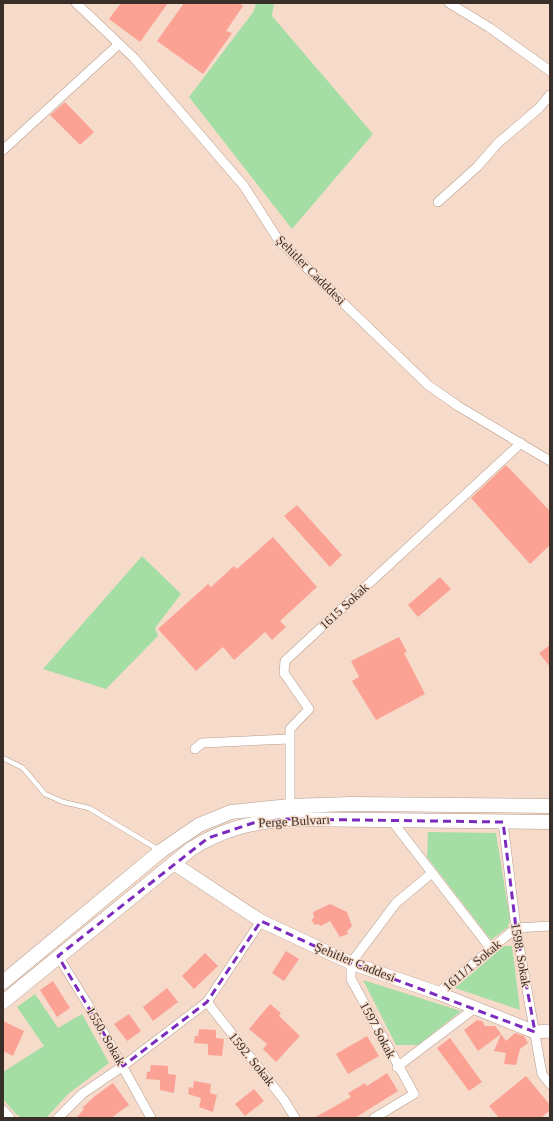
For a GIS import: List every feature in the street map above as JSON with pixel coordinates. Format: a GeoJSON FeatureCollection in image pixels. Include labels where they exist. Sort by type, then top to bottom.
{"type":"FeatureCollection","features":[{"type":"Feature","properties":{"kind":"main road","name":"Perge Bulvarı"},"geometry":{"type":"LineString","coordinates":[[3,982],[161,850],[199,825],[231,812],[290,806],[351,804],[550,806]]}},
{"type":"Feature","properties":{"kind":"main road","name":"Perge Bulvarı"},"geometry":{"type":"LineString","coordinates":[[3,1002],[173,863],[208,838],[231,828],[253,823],[287,819],[550,822]]}},
{"type":"Feature","properties":{"kind":"street","name":"Şehitler Cadddesi"},"geometry":{"type":"LineString","coordinates":[[76,3],[134,58],[244,186],[280,241],[428,385],[458,406],[550,461]]}},
{"type":"Feature","properties":{"kind":"street"},"geometry":{"type":"LineString","coordinates":[[449,3],[490,28],[550,71]]}},
{"type":"Feature","properties":{"kind":"street"},"geometry":{"type":"LineString","coordinates":[[3,150],[119,44]]}},
{"type":"Feature","properties":{"kind":"street"},"geometry":{"type":"LineString","coordinates":[[438,202],[476,167],[498,143],[538,109],[550,95]]}},
{"type":"Feature","properties":{"kind":"street","name":"1615 Sokak"},"geometry":{"type":"LineString","coordinates":[[290,806],[290,729],[309,709],[284,673],[285,661],[521,443]]}},
{"type":"Feature","properties":{"kind":"street"},"geometry":{"type":"LineString","coordinates":[[195,749],[202,743],[289,739]]}},
{"type":"Feature","properties":{"kind":"street"},"geometry":{"type":"LineString","coordinates":[[392,821],[491,949]]}},
{"type":"Feature","properties":{"kind":"street","name":"1598. Sokak"},"geometry":{"type":"LineString","coordinates":[[503,822],[516,928],[542,1074],[550,1084]]}},
{"type":"Feature","properties":{"kind":"street","name":"Şehitler Caddesi"},"geometry":{"type":"LineString","coordinates":[[173,863],[261,921],[351,963],[438,993],[535,1032],[550,1031]]}},
{"type":"Feature","properties":{"kind":"street"},"geometry":{"type":"LineString","coordinates":[[351,963],[396,904],[432,873]]}},
{"type":"Feature","properties":{"kind":"street"},"geometry":{"type":"LineString","coordinates":[[58,1118],[82,1094],[123,1066],[206,1002],[261,921]]}},
{"type":"Feature","properties":{"kind":"street"},"geometry":{"type":"LineString","coordinates":[[516,928],[550,926]]}},
{"type":"Feature","properties":{"kind":"street","name":"1611/1 Sokak"},"geometry":{"type":"LineString","coordinates":[[438,993],[516,928]]}},
{"type":"Feature","properties":{"kind":"street","name":"1550. Sokak"},"geometry":{"type":"LineString","coordinates":[[58,956],[123,1066],[151,1118]]}},
{"type":"Feature","properties":{"kind":"street","name":"1597 Sokak"},"geometry":{"type":"LineString","coordinates":[[351,963],[351,979],[414,1094],[374,1118]]}},
{"type":"Feature","properties":{"kind":"street","name":"1592. Sokak"},"geometry":{"type":"LineString","coordinates":[[206,1002],[284,1100],[295,1118]]}},
{"type":"Feature","properties":{"kind":"street"},"geometry":{"type":"LineString","coordinates":[[398,1067],[475,1008]]}},
{"type":"Feature","properties":{"kind":"street"},"geometry":{"type":"LineString","coordinates":[[3,1110],[10,1118]]}},
{"type":"Feature","properties":{"kind":"lane"},"geometry":{"type":"LineString","coordinates":[[3,758],[23,768],[45,794],[63,802],[89,808],[161,850]]}},
{"type":"Feature","properties":{"kind":"highlighted area"},"geometry":{"type":"Polygon","coordinates":[[[287,819],[503,822],[516,928],[535,1032],[351,963],[261,921],[207,1002],[123,1066],[58,956],[208,838],[253,823],[287,819]]]}},
{"type":"Feature","properties":{"kind":"green space"},"geometry":{"type":"Polygon","coordinates":[[[256,3],[274,3],[272,16],[373,134],[292,229],[189,97],[254,11],[256,3]]]}},
{"type":"Feature","properties":{"kind":"green space"},"geometry":{"type":"Polygon","coordinates":[[[142,556],[181,594],[155,628],[158,636],[106,689],[43,669],[142,556]]]}},
{"type":"Feature","properties":{"kind":"green space"},"geometry":{"type":"Polygon","coordinates":[[[428,832],[496,833],[510,920],[508,927],[491,940],[427,857],[428,832]]]}},
{"type":"Feature","properties":{"kind":"green space"},"geometry":{"type":"Polygon","coordinates":[[[504,946],[512,946],[520,1010],[455,988],[504,946]]]}},
{"type":"Feature","properties":{"kind":"green space"},"geometry":{"type":"Polygon","coordinates":[[[363,980],[461,1011],[418,1045],[396,1045],[363,980]]]}},
{"type":"Feature","properties":{"kind":"green space"},"geometry":{"type":"Polygon","coordinates":[[[35,994],[58,1028],[82,1014],[109,1063],[68,1094],[46,1118],[22,1118],[15,1113],[3,1099],[3,1072],[44,1046],[17,1007],[35,994]]]}},
{"type":"Feature","properties":{"kind":"building"},"geometry":{"type":"Polygon","coordinates":[[[121,3],[168,3],[140,42],[109,19],[121,3]]]}},
{"type":"Feature","properties":{"kind":"building"},"geometry":{"type":"Polygon","coordinates":[[[184,3],[239,3],[243,6],[226,31],[232,33],[203,74],[157,41],[184,3]]]}},
{"type":"Feature","properties":{"kind":"building"},"geometry":{"type":"Polygon","coordinates":[[[65,102],[94,132],[80,145],[50,115],[65,102]]]}},
{"type":"Feature","properties":{"kind":"building"},"geometry":{"type":"Polygon","coordinates":[[[506,465],[550,511],[550,545],[530,564],[471,498],[506,465]]]}},
{"type":"Feature","properties":{"kind":"building"},"geometry":{"type":"Polygon","coordinates":[[[297,505],[342,555],[330,567],[284,516],[297,505]]]}},
{"type":"Feature","properties":{"kind":"building"},"geometry":{"type":"Polygon","coordinates":[[[273,537],[317,587],[280,621],[286,627],[272,640],[265,632],[234,660],[223,647],[196,671],[158,629],[208,584],[211,587],[234,566],[237,569],[273,537]]]}},
{"type":"Feature","properties":{"kind":"building"},"geometry":{"type":"Polygon","coordinates":[[[440,577],[451,589],[418,617],[408,605],[440,577]]]}},
{"type":"Feature","properties":{"kind":"building"},"geometry":{"type":"Polygon","coordinates":[[[399,637],[407,652],[404,653],[425,694],[376,720],[352,681],[359,677],[351,661],[399,637]]]}},
{"type":"Feature","properties":{"kind":"building"},"geometry":{"type":"Polygon","coordinates":[[[550,645],[550,667],[539,653],[550,645]]]}},
{"type":"Feature","properties":{"kind":"building"},"geometry":{"type":"Polygon","coordinates":[[[330,904],[347,912],[352,926],[347,931],[348,934],[340,937],[330,921],[321,926],[318,924],[315,925],[311,920],[314,918],[313,912],[330,904]]]}},
{"type":"Feature","properties":{"kind":"building"},"geometry":{"type":"Polygon","coordinates":[[[286,951],[299,959],[284,981],[272,973],[286,951]]]}},
{"type":"Feature","properties":{"kind":"building"},"geometry":{"type":"Polygon","coordinates":[[[205,953],[218,966],[194,989],[182,976],[205,953]]]}},
{"type":"Feature","properties":{"kind":"building"},"geometry":{"type":"Polygon","coordinates":[[[53,981],[70,1008],[57,1017],[40,990],[53,981]]]}},
{"type":"Feature","properties":{"kind":"building"},"geometry":{"type":"Polygon","coordinates":[[[167,988],[178,1002],[153,1021],[143,1007],[167,988]]]}},
{"type":"Feature","properties":{"kind":"building"},"geometry":{"type":"Polygon","coordinates":[[[270,1004],[281,1013],[279,1016],[300,1036],[276,1062],[263,1049],[267,1044],[249,1029],[270,1004]]]}},
{"type":"Feature","properties":{"kind":"building"},"geometry":{"type":"Polygon","coordinates":[[[129,1014],[141,1031],[127,1041],[114,1024],[129,1014]]]}},
{"type":"Feature","properties":{"kind":"building"},"geometry":{"type":"Polygon","coordinates":[[[477,1020],[482,1021],[485,1026],[495,1026],[501,1034],[478,1051],[464,1030],[477,1020]]]}},
{"type":"Feature","properties":{"kind":"building"},"geometry":{"type":"Polygon","coordinates":[[[3,1021],[24,1031],[13,1056],[3,1051],[3,1021]]]}},
{"type":"Feature","properties":{"kind":"building"},"geometry":{"type":"Polygon","coordinates":[[[199,1029],[216,1030],[216,1038],[224,1039],[222,1056],[208,1055],[208,1044],[194,1043],[195,1036],[198,1036],[199,1029]]]}},
{"type":"Feature","properties":{"kind":"building"},"geometry":{"type":"Polygon","coordinates":[[[515,1033],[524,1036],[528,1043],[520,1049],[516,1065],[504,1064],[506,1053],[494,1051],[501,1034],[506,1041],[515,1033]]]}},
{"type":"Feature","properties":{"kind":"building"},"geometry":{"type":"Polygon","coordinates":[[[367,1036],[379,1056],[348,1074],[336,1054],[367,1036]]]}},
{"type":"Feature","properties":{"kind":"building"},"geometry":{"type":"Polygon","coordinates":[[[450,1038],[482,1082],[469,1091],[437,1048],[450,1038]]]}},
{"type":"Feature","properties":{"kind":"building"},"geometry":{"type":"Polygon","coordinates":[[[151,1065],[168,1066],[168,1074],[176,1075],[174,1093],[160,1090],[160,1080],[146,1079],[147,1072],[150,1072],[151,1065]]]}},
{"type":"Feature","properties":{"kind":"building"},"geometry":{"type":"Polygon","coordinates":[[[387,1073],[398,1091],[355,1118],[314,1118],[351,1097],[348,1093],[365,1083],[367,1086],[387,1073]]]}},
{"type":"Feature","properties":{"kind":"building"},"geometry":{"type":"Polygon","coordinates":[[[526,1076],[550,1105],[550,1110],[541,1118],[499,1118],[489,1106],[526,1076]]]}},
{"type":"Feature","properties":{"kind":"building"},"geometry":{"type":"Polygon","coordinates":[[[194,1081],[211,1084],[210,1093],[217,1095],[213,1112],[199,1107],[201,1098],[188,1094],[189,1087],[193,1088],[194,1081]]]}},
{"type":"Feature","properties":{"kind":"building"},"geometry":{"type":"Polygon","coordinates":[[[113,1083],[129,1105],[111,1118],[76,1118],[84,1109],[82,1108],[113,1083]]]}},
{"type":"Feature","properties":{"kind":"building"},"geometry":{"type":"Polygon","coordinates":[[[254,1089],[264,1101],[245,1116],[235,1104],[254,1089]]]}}]}
